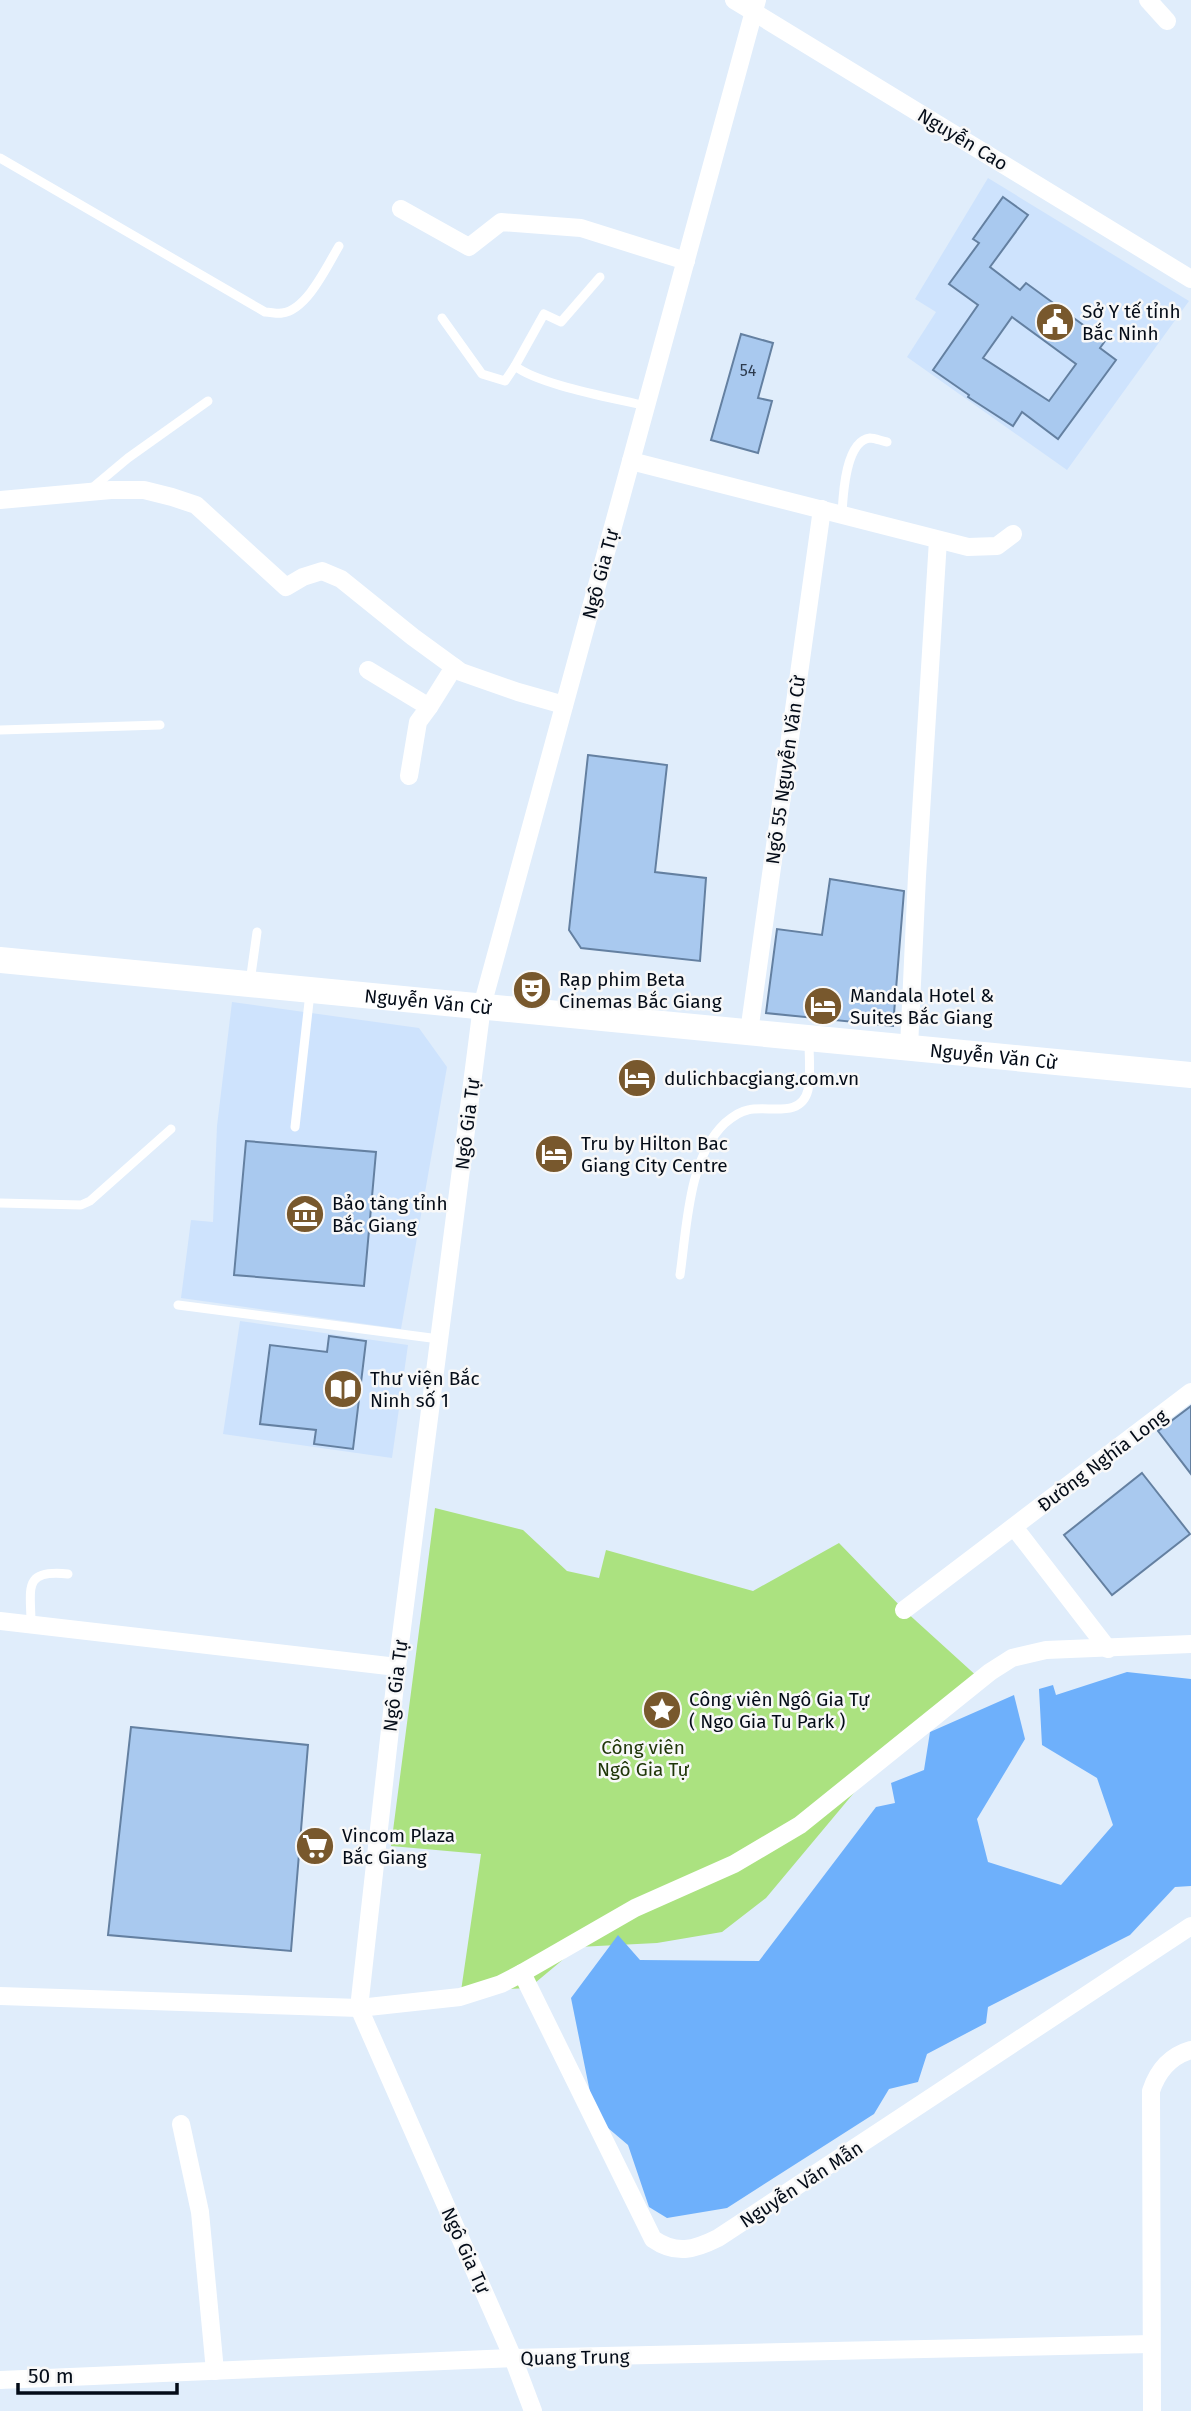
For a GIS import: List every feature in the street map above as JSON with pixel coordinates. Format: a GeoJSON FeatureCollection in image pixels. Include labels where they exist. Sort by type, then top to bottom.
{"type":"FeatureCollection","features":[{"type":"Feature","properties":{"kind":"street","name":"Nguyễn Cao"},"geometry":{"type":"LineString","coordinates":[[734,0],[756,6],[1191,279]]}},
{"type":"Feature","properties":{"kind":"street"},"geometry":{"type":"LineString","coordinates":[[1148,0],[1167,21]]}},
{"type":"Feature","properties":{"kind":"street","name":"Ngô Gia Tự"},"geometry":{"type":"LineString","coordinates":[[533,2411],[513,2358],[359,2008],[397,1667],[482,1006],[756,6]]}},
{"type":"Feature","properties":{"kind":"street"},"geometry":{"type":"LineString","coordinates":[[401,209],[470,247],[501,222],[581,228],[686,261]]}},
{"type":"Feature","properties":{"kind":"street"},"geometry":{"type":"LineString","coordinates":[[631,461],[968,547],[997,545],[1013,534]]}},
{"type":"Feature","properties":{"kind":"street"},"geometry":{"type":"LineString","coordinates":[[0,500],[87,492],[144,491],[196,505],[286,587],[322,570],[341,579],[461,672],[564,705]]}},
{"type":"Feature","properties":{"kind":"street","name":"Ngõ 55 Nguyễn Văn Cừ"},"geometry":{"type":"LineString","coordinates":[[749,1032],[821,509]]}},
{"type":"Feature","properties":{"kind":"street"},"geometry":{"type":"LineString","coordinates":[[909,1047],[938,540]]}},
{"type":"Feature","properties":{"kind":"street"},"geometry":{"type":"LineString","coordinates":[[408,776],[418,722],[454,667]]}},
{"type":"Feature","properties":{"kind":"street"},"geometry":{"type":"LineString","coordinates":[[368,670],[429,707]]}},
{"type":"Feature","properties":{"kind":"street","name":"Nguyễn Văn Cừ"},"geometry":{"type":"LineString","coordinates":[[0,960],[1191,1075]]}},
{"type":"Feature","properties":{"kind":"street","name":"Đường Nghĩa Long"},"geometry":{"type":"LineString","coordinates":[[904,1610],[1191,1392]]}},
{"type":"Feature","properties":{"kind":"street"},"geometry":{"type":"LineString","coordinates":[[1014,1527],[1108,1649]]}},
{"type":"Feature","properties":{"kind":"street"},"geometry":{"type":"LineString","coordinates":[[0,1621],[397,1667]]}},
{"type":"Feature","properties":{"kind":"street"},"geometry":{"type":"LineString","coordinates":[[0,1996],[359,2008],[460,1997],[500,1984],[522,1973],[635,1909],[734,1864],[800,1825],[990,1672],[1012,1658],[1046,1650],[1191,1644]]}},
{"type":"Feature","properties":{"kind":"street","name":"Nguyễn Văn Mẫn"},"geometry":{"type":"LineString","coordinates":[[522,1973],[653,2239],[664,2248],[677,2251],[690,2250],[718,2238],[1191,1926]]}},
{"type":"Feature","properties":{"kind":"street"},"geometry":{"type":"LineString","coordinates":[[1152,2411],[1151,2091],[1155,2079],[1165,2065],[1175,2056],[1191,2050]]}},
{"type":"Feature","properties":{"kind":"street"},"geometry":{"type":"LineString","coordinates":[[181,2124],[200,2212],[215,2371]]}},
{"type":"Feature","properties":{"kind":"street","name":"Quang Trung"},"geometry":{"type":"LineString","coordinates":[[0,2380],[513,2358],[1150,2344]]}},
{"type":"Feature","properties":{"kind":"lane"},"geometry":{"type":"LineString","coordinates":[[0,158],[265,312],[283,313],[299,306],[339,246]]}},
{"type":"Feature","properties":{"kind":"lane"},"geometry":{"type":"LineString","coordinates":[[442,317],[482,374],[505,381],[544,314],[561,322],[600,277]]}},
{"type":"Feature","properties":{"kind":"lane"},"geometry":{"type":"LineString","coordinates":[[515,366],[523,373],[562,385],[646,406]]}},
{"type":"Feature","properties":{"kind":"lane"},"geometry":{"type":"LineString","coordinates":[[87,492],[128,458],[208,401]]}},
{"type":"Feature","properties":{"kind":"lane"},"geometry":{"type":"LineString","coordinates":[[842,514],[848,469],[858,444],[870,438],[887,442]]}},
{"type":"Feature","properties":{"kind":"lane"},"geometry":{"type":"LineString","coordinates":[[0,730],[160,726]]}},
{"type":"Feature","properties":{"kind":"lane"},"geometry":{"type":"LineString","coordinates":[[250,984],[257,932]]}},
{"type":"Feature","properties":{"kind":"lane"},"geometry":{"type":"LineString","coordinates":[[295,1127],[310,989]]}},
{"type":"Feature","properties":{"kind":"lane"},"geometry":{"type":"LineString","coordinates":[[680,1275],[694,1180],[702,1156],[726,1123],[746,1110],[790,1109],[806,1097],[809,1087],[809,1037]]}},
{"type":"Feature","properties":{"kind":"lane"},"geometry":{"type":"LineString","coordinates":[[0,1203],[81,1205],[90,1201],[171,1129]]}},
{"type":"Feature","properties":{"kind":"lane"},"geometry":{"type":"LineString","coordinates":[[178,1305],[439,1339]]}},
{"type":"Feature","properties":{"kind":"lane"},"geometry":{"type":"LineString","coordinates":[[31,1625],[31,1584],[38,1575],[49,1572],[68,1574]]}},
{"type":"Feature","properties":{"kind":"shaded area"},"geometry":{"type":"Polygon","coordinates":[[[988,178],[1189,301],[1067,470],[907,357],[936,312],[915,299],[988,178]]]}},
{"type":"Feature","properties":{"kind":"shaded area"},"geometry":{"type":"Polygon","coordinates":[[[232,1002],[419,1028],[447,1067],[401,1329],[181,1298],[191,1220],[213,1222],[217,1126],[232,1002]]]}},
{"type":"Feature","properties":{"kind":"shaded area"},"geometry":{"type":"Polygon","coordinates":[[[240,1321],[408,1345],[392,1458],[223,1434],[240,1321]]]}},
{"type":"Feature","properties":{"kind":"green space","name":"Công viên Ngô Gia Tự"},"geometry":{"type":"Polygon","coordinates":[[[435,1508],[523,1530],[567,1571],[599,1578],[606,1550],[753,1591],[839,1543],[904,1610],[980,1679],[863,1782],[766,1898],[722,1932],[657,1943],[578,1947],[529,1988],[461,1991],[481,1854],[391,1846],[435,1508]]]}},
{"type":"Feature","properties":{"kind":"water"},"geometry":{"type":"Polygon","coordinates":[[[1127,1672],[1191,1679],[1191,1886],[1175,1887],[1130,1935],[988,2007],[986,2023],[927,2054],[918,2082],[889,2089],[874,2114],[727,2208],[667,2218],[649,2207],[628,2145],[595,2117],[571,1998],[618,1935],[640,1960],[759,1961],[876,1807],[895,1803],[891,1783],[924,1770],[930,1732],[1014,1695],[1025,1739],[977,1819],[988,1862],[1061,1885],[1113,1825],[1097,1778],[1042,1745],[1039,1689],[1053,1685],[1056,1695],[1127,1672]]]}},
{"type":"Feature","properties":{"kind":"building"},"geometry":{"type":"Polygon","coordinates":[[[1003,197],[1028,215],[990,267],[1020,290],[1026,283],[1105,341],[1100,348],[1116,360],[1058,439],[1022,412],[1013,426],[933,370],[978,305],[949,284],[979,243],[973,239],[1003,197]],[[1012,317],[983,358],[1049,401],[1076,364],[1012,317]]]}},
{"type":"Feature","properties":{"kind":"building"},"geometry":{"type":"Polygon","coordinates":[[[741,334],[773,343],[758,398],[772,401],[758,453],[711,440],[741,334]]]}},
{"type":"Feature","properties":{"kind":"building"},"geometry":{"type":"Polygon","coordinates":[[[588,755],[667,765],[655,872],[706,878],[700,961],[581,948],[569,930],[588,755]]]}},
{"type":"Feature","properties":{"kind":"building"},"geometry":{"type":"Polygon","coordinates":[[[830,879],[904,891],[893,1026],[766,1013],[777,929],[822,935],[830,879]]]}},
{"type":"Feature","properties":{"kind":"building","name":"Bảo tàng tỉnh Bắc Giang"},"geometry":{"type":"Polygon","coordinates":[[[246,1141],[376,1152],[364,1286],[234,1275],[246,1141]]]}},
{"type":"Feature","properties":{"kind":"building","name":"Thư viện Bắc Ninh số 1"},"geometry":{"type":"Polygon","coordinates":[[[329,1336],[366,1341],[353,1449],[314,1444],[316,1430],[260,1424],[270,1345],[327,1352],[329,1336]]]}},
{"type":"Feature","properties":{"kind":"building"},"geometry":{"type":"Polygon","coordinates":[[[1191,1406],[1191,1474],[1158,1431],[1191,1406]]]}},
{"type":"Feature","properties":{"kind":"building"},"geometry":{"type":"Polygon","coordinates":[[[1142,1473],[1190,1534],[1112,1595],[1064,1535],[1142,1473]]]}},
{"type":"Feature","properties":{"kind":"building"},"geometry":{"type":"Polygon","coordinates":[[[131,1727],[308,1745],[291,1951],[108,1935],[131,1727]]]}},
{"type":"Feature","properties":{"kind":"place","name":"Sở Y tế tỉnh Bắc Ninh"},"geometry":{"type":"Point","coordinates":[1055,322]}},
{"type":"Feature","properties":{"kind":"place","name":"Rạp phim Beta Cinemas Bắc Giang"},"geometry":{"type":"Point","coordinates":[532,990]}},
{"type":"Feature","properties":{"kind":"place","name":"Mandala Hotel & Suites Bắc Giang"},"geometry":{"type":"Point","coordinates":[823,1006]}},
{"type":"Feature","properties":{"kind":"place","name":"dulichbacgiang.com.vn"},"geometry":{"type":"Point","coordinates":[637,1078]}},
{"type":"Feature","properties":{"kind":"place","name":"Tru by Hilton Bac Giang City Centre"},"geometry":{"type":"Point","coordinates":[554,1154]}},
{"type":"Feature","properties":{"kind":"place","name":"Bảo tàng tỉnh Bắc Giang"},"geometry":{"type":"Point","coordinates":[305,1214]}},
{"type":"Feature","properties":{"kind":"place","name":"Thư viện Bắc Ninh số 1"},"geometry":{"type":"Point","coordinates":[343,1389]}},
{"type":"Feature","properties":{"kind":"place","name":"Công viên Ngô Gia Tự ( Ngo Gia Tu Park )"},"geometry":{"type":"Point","coordinates":[662,1710]}},
{"type":"Feature","properties":{"kind":"place","name":"Vincom Plaza Bắc Giang"},"geometry":{"type":"Point","coordinates":[315,1846]}}]}
